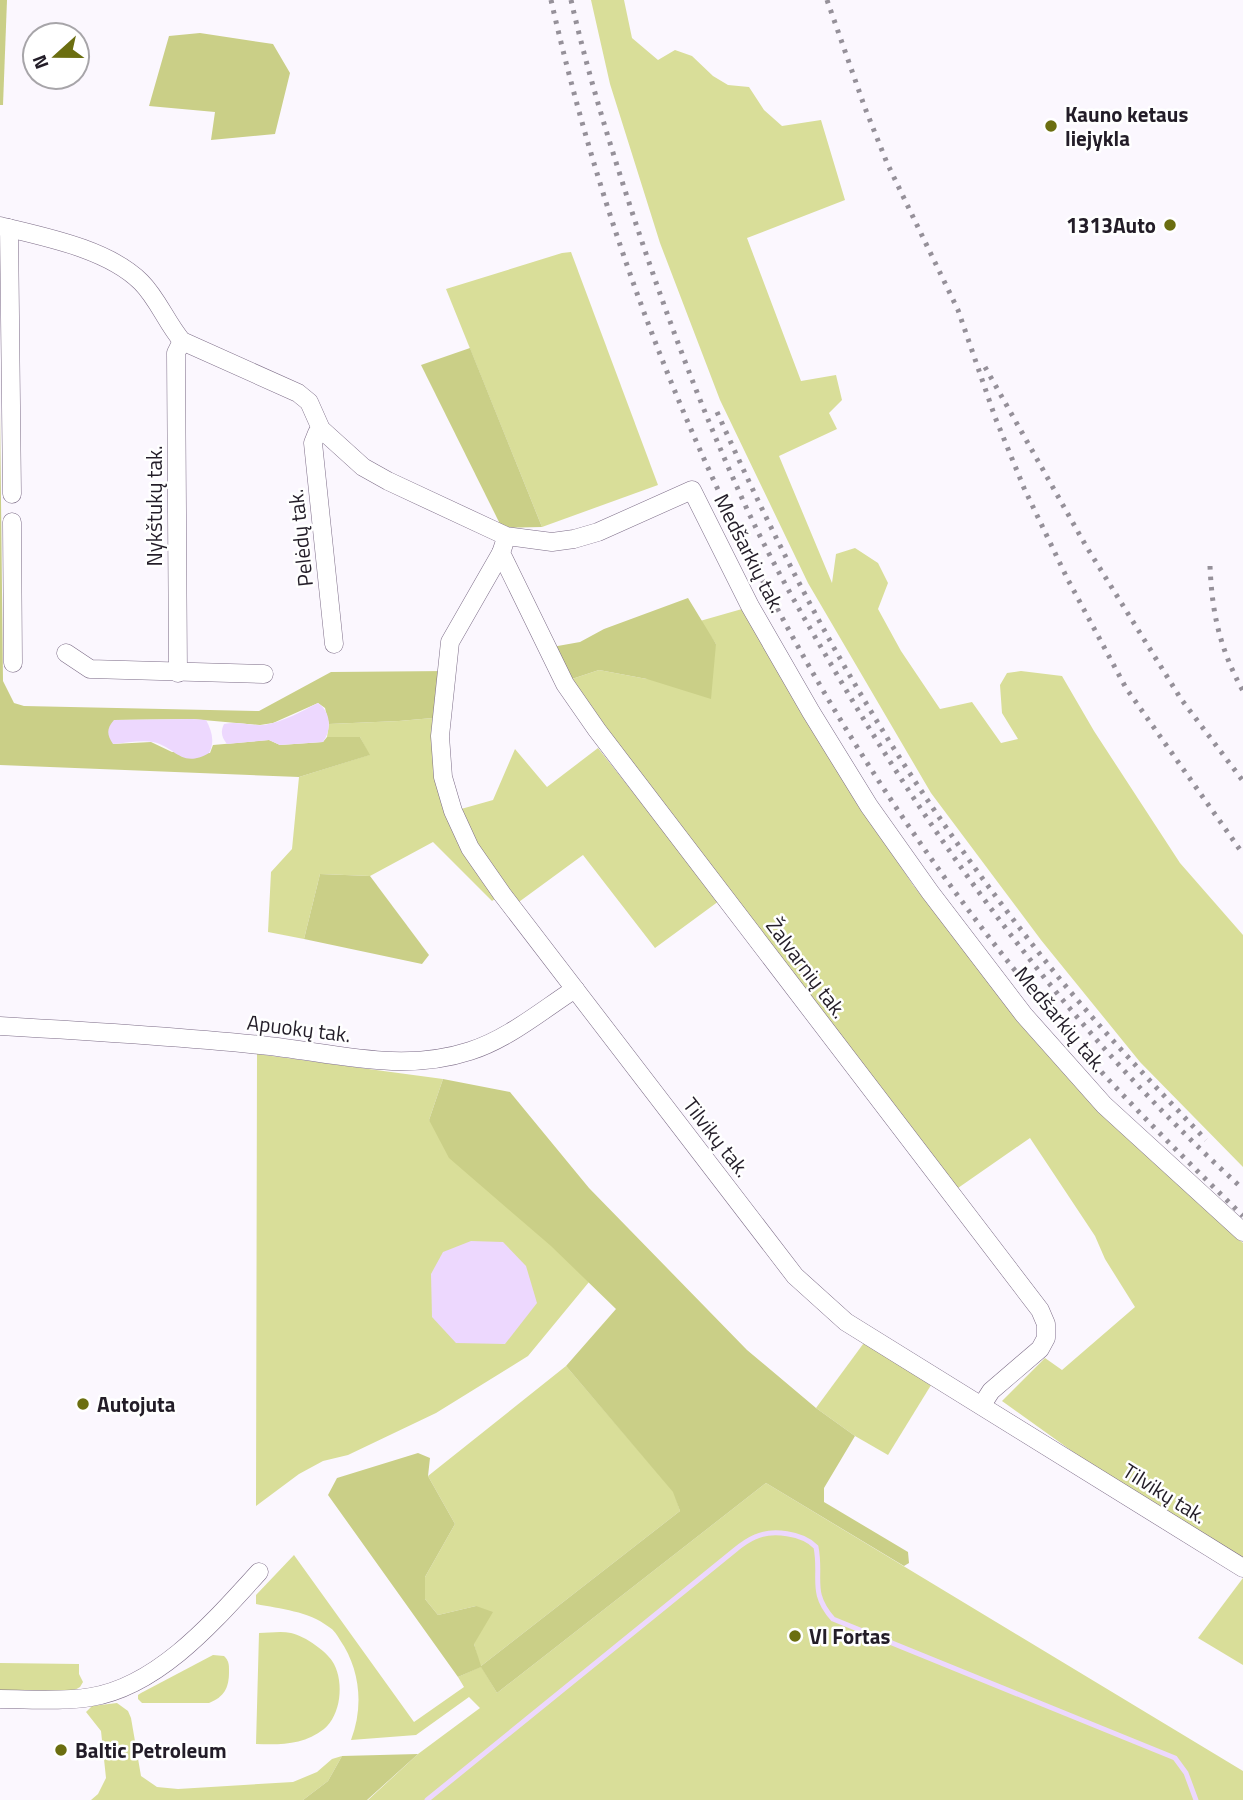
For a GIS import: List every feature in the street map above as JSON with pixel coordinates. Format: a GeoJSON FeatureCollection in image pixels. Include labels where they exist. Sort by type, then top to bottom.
{"type":"FeatureCollection","features":[{"type":"Feature","properties":{"kind":"street"},"geometry":{"type":"LineString","coordinates":[[12,494],[5,227],[44,236],[104,257],[122,267],[152,295],[171,328],[182,341]]}},
{"type":"Feature","properties":{"kind":"street","name":"Medšarkių tak."},"geometry":{"type":"LineString","coordinates":[[182,341],[298,393],[309,402],[321,429],[339,448],[371,472],[503,544],[552,542],[598,533],[692,490],[750,606],[811,712],[869,806],[930,892],[1024,1015],[1104,1105],[1243,1232]]}},
{"type":"Feature","properties":{"kind":"street","name":"Nykštukų tak."},"geometry":{"type":"LineString","coordinates":[[178,673],[176,354],[182,341]]}},
{"type":"Feature","properties":{"kind":"street","name":"Pelėdų tak."},"geometry":{"type":"LineString","coordinates":[[321,429],[313,443],[334,644]]}},
{"type":"Feature","properties":{"kind":"street"},"geometry":{"type":"LineString","coordinates":[[12,522],[13,663]]}},
{"type":"Feature","properties":{"kind":"street","name":"Tilvikų tak."},"geometry":{"type":"LineString","coordinates":[[503,544],[450,642],[440,736],[443,777],[453,811],[470,848],[502,894],[795,1276],[846,1322],[1243,1568]]}},
{"type":"Feature","properties":{"kind":"street","name":"Žalvarnių tak."},"geometry":{"type":"LineString","coordinates":[[503,544],[565,684],[597,730],[1040,1310],[1046,1324],[1046,1338],[1040,1349],[991,1391],[982,1405]]}},
{"type":"Feature","properties":{"kind":"street"},"geometry":{"type":"LineString","coordinates":[[66,653],[90,670],[264,674]]}},
{"type":"Feature","properties":{"kind":"street","name":"Apuokų tak."},"geometry":{"type":"LineString","coordinates":[[0,1026],[206,1040],[382,1062],[412,1062],[469,1052],[495,1042],[575,989]]}},
{"type":"Feature","properties":{"kind":"street"},"geometry":{"type":"LineString","coordinates":[[0,1699],[71,1699],[122,1689],[185,1647],[212,1623],[259,1572]]}},
{"type":"Feature","properties":{"kind":"green space"},"geometry":{"type":"Polygon","coordinates":[[[0,0],[7,0],[3,105],[0,105],[0,0]]]}},
{"type":"Feature","properties":{"kind":"green space"},"geometry":{"type":"Polygon","coordinates":[[[591,0],[624,0],[632,38],[658,60],[675,50],[692,56],[713,76],[728,85],[749,87],[764,110],[782,126],[821,120],[845,200],[747,238],[801,381],[836,375],[842,400],[829,413],[837,429],[779,456],[832,583],[836,554],[855,548],[878,563],[888,583],[878,609],[901,651],[940,709],[972,702],[1001,743],[1018,739],[1002,713],[1000,685],[1007,673],[1021,671],[1062,676],[1094,731],[1180,863],[1243,935],[1243,1167],[1140,1062],[1041,940],[931,793],[808,583],[720,400],[660,243],[610,84],[591,0]]]}},
{"type":"Feature","properties":{"kind":"green space"},"geometry":{"type":"Polygon","coordinates":[[[200,33],[273,44],[290,73],[275,134],[211,140],[215,112],[149,106],[169,36],[200,33]]]}},
{"type":"Feature","properties":{"kind":"green space"},"geometry":{"type":"Polygon","coordinates":[[[571,252],[658,485],[542,527],[446,289],[571,252]]]}},
{"type":"Feature","properties":{"kind":"green space"},"geometry":{"type":"Polygon","coordinates":[[[470,348],[542,527],[502,528],[421,365],[470,348]]]}},
{"type":"Feature","properties":{"kind":"green space"},"geometry":{"type":"Polygon","coordinates":[[[0,409],[3,681],[14,703],[24,706],[259,711],[331,672],[448,671],[444,717],[329,724],[325,708],[318,703],[273,723],[260,725],[192,719],[114,720],[113,744],[151,742],[172,752],[210,753],[213,745],[269,740],[280,745],[323,742],[327,737],[360,737],[370,755],[299,777],[0,765],[0,409]]]}},
{"type":"Feature","properties":{"kind":"green space"},"geometry":{"type":"Polygon","coordinates":[[[688,598],[716,644],[711,699],[647,679],[599,670],[569,680],[552,647],[580,642],[604,629],[688,598]]]}},
{"type":"Feature","properties":{"kind":"green space"},"geometry":{"type":"Polygon","coordinates":[[[742,609],[817,739],[913,885],[1036,1040],[1111,1122],[1243,1243],[1243,1568],[1189,1535],[1002,1401],[1045,1358],[1062,1370],[1135,1307],[1105,1259],[1095,1236],[1030,1138],[958,1188],[597,730],[569,680],[599,670],[647,679],[716,644],[700,621],[742,609]]]}},
{"type":"Feature","properties":{"kind":"green space"},"geometry":{"type":"Polygon","coordinates":[[[444,717],[454,811],[493,800],[515,749],[547,787],[598,748],[719,901],[655,948],[583,855],[512,907],[502,894],[492,901],[433,842],[370,876],[320,874],[304,939],[268,932],[271,872],[292,849],[299,777],[369,755],[360,737],[327,737],[329,724],[444,717]]]}},
{"type":"Feature","properties":{"kind":"green space"},"geometry":{"type":"Polygon","coordinates":[[[320,874],[370,876],[429,955],[422,964],[304,939],[320,874]]]}},
{"type":"Feature","properties":{"kind":"green space"},"geometry":{"type":"Polygon","coordinates":[[[257,1054],[443,1079],[429,1120],[589,1282],[528,1356],[436,1413],[348,1455],[323,1461],[299,1474],[256,1506],[257,1054]]]}},
{"type":"Feature","properties":{"kind":"green space"},"geometry":{"type":"Polygon","coordinates":[[[443,1079],[510,1092],[589,1188],[747,1350],[816,1408],[855,1436],[824,1488],[824,1502],[908,1552],[909,1563],[904,1566],[766,1483],[497,1693],[481,1667],[458,1677],[328,1495],[337,1478],[418,1453],[430,1458],[428,1476],[455,1524],[425,1577],[425,1599],[438,1615],[476,1606],[493,1612],[474,1644],[481,1666],[680,1511],[673,1492],[566,1366],[616,1309],[551,1246],[449,1158],[429,1120],[443,1079]]]}},
{"type":"Feature","properties":{"kind":"green space"},"geometry":{"type":"Polygon","coordinates":[[[869,1336],[936,1377],[888,1455],[855,1436],[816,1408],[869,1336]]]}},
{"type":"Feature","properties":{"kind":"green space","name":"VI Fortas"},"geometry":{"type":"Polygon","coordinates":[[[566,1366],[674,1492],[680,1511],[481,1666],[497,1693],[766,1483],[1243,1771],[1243,1800],[368,1800],[418,1754],[480,1708],[469,1697],[416,1735],[351,1740],[358,1714],[358,1688],[352,1663],[338,1636],[331,1628],[312,1617],[256,1604],[256,1595],[294,1555],[414,1722],[464,1687],[458,1677],[480,1667],[474,1644],[476,1606],[438,1615],[425,1599],[425,1577],[455,1524],[428,1476],[566,1366]]]}},
{"type":"Feature","properties":{"kind":"green space"},"geometry":{"type":"Polygon","coordinates":[[[1243,1578],[1243,1665],[1198,1638],[1243,1578]]]}},
{"type":"Feature","properties":{"kind":"green space"},"geometry":{"type":"Polygon","coordinates":[[[283,1632],[297,1635],[321,1650],[334,1664],[340,1689],[337,1707],[330,1723],[316,1734],[292,1743],[256,1744],[259,1633],[283,1632]]]}},
{"type":"Feature","properties":{"kind":"green space"},"geometry":{"type":"Polygon","coordinates":[[[213,1655],[224,1656],[229,1669],[227,1687],[214,1701],[142,1703],[138,1699],[141,1693],[213,1655]]]}},
{"type":"Feature","properties":{"kind":"green space"},"geometry":{"type":"Polygon","coordinates":[[[0,1663],[79,1664],[79,1674],[83,1682],[73,1691],[0,1690],[0,1663]]]}},
{"type":"Feature","properties":{"kind":"green space"},"geometry":{"type":"Polygon","coordinates":[[[117,1703],[128,1711],[131,1718],[141,1776],[157,1787],[178,1789],[293,1782],[317,1772],[332,1759],[342,1756],[328,1781],[303,1800],[91,1800],[98,1794],[106,1778],[101,1731],[86,1712],[92,1706],[117,1703]]]}},
{"type":"Feature","properties":{"kind":"green space"},"geometry":{"type":"Polygon","coordinates":[[[418,1754],[367,1800],[303,1800],[328,1781],[342,1756],[418,1754]]]}},
{"type":"Feature","properties":{"kind":"shaded area"},"geometry":{"type":"Polygon","coordinates":[[[318,703],[326,711],[329,721],[323,742],[280,745],[269,740],[227,744],[223,737],[224,724],[271,724],[318,703]]]}},
{"type":"Feature","properties":{"kind":"shaded area"},"geometry":{"type":"Polygon","coordinates":[[[114,720],[206,720],[212,736],[212,745],[209,753],[192,759],[153,742],[113,744],[109,735],[114,720]]]}},
{"type":"Feature","properties":{"kind":"shaded area"},"geometry":{"type":"Polygon","coordinates":[[[471,1241],[503,1242],[526,1266],[537,1303],[505,1344],[456,1343],[432,1317],[431,1274],[443,1252],[471,1241]]]}},
{"type":"Feature","properties":{"kind":"waterway"},"geometry":{"type":"LineString","coordinates":[[427,1800],[740,1546],[752,1538],[770,1533],[803,1538],[816,1547],[819,1593],[833,1619],[1175,1758],[1186,1773],[1196,1800]]}},
{"type":"Feature","properties":{"kind":"railway"},"geometry":{"type":"LineString","coordinates":[[551,0],[587,141],[632,279],[685,415],[745,547],[814,675],[890,798],[974,917],[1086,1055],[1243,1216]]}},
{"type":"Feature","properties":{"kind":"railway"},"geometry":{"type":"LineString","coordinates":[[571,0],[609,139],[670,322],[737,487],[794,600],[920,807],[1017,943],[1125,1071],[1183,1132],[1243,1189]]}},
{"type":"Feature","properties":{"kind":"railway"},"geometry":{"type":"LineString","coordinates":[[827,0],[887,163],[958,310],[995,417],[1024,488],[1067,578],[1126,688],[1243,854]]}},
{"type":"Feature","properties":{"kind":"railway"},"geometry":{"type":"LineString","coordinates":[[985,367],[1086,546],[1181,699],[1243,781]]}},
{"type":"Feature","properties":{"kind":"railway"},"geometry":{"type":"LineString","coordinates":[[717,412],[769,523],[825,632],[930,804],[999,901],[1066,986],[1206,1140]]}},
{"type":"Feature","properties":{"kind":"railway"},"geometry":{"type":"LineString","coordinates":[[1210,566],[1219,631],[1228,660],[1243,691]]}},
{"type":"Feature","properties":{"kind":"place","name":"Kauno ketaus liejykla"},"geometry":{"type":"Point","coordinates":[1051,126]}},
{"type":"Feature","properties":{"kind":"place","name":"1313Auto"},"geometry":{"type":"Point","coordinates":[1170,225]}},
{"type":"Feature","properties":{"kind":"place","name":"Autojuta"},"geometry":{"type":"Point","coordinates":[83,1404]}},
{"type":"Feature","properties":{"kind":"place","name":"VI Fortas"},"geometry":{"type":"Point","coordinates":[795,1636]}},
{"type":"Feature","properties":{"kind":"place","name":"Baltic Petroleum"},"geometry":{"type":"Point","coordinates":[61,1750]}}]}
